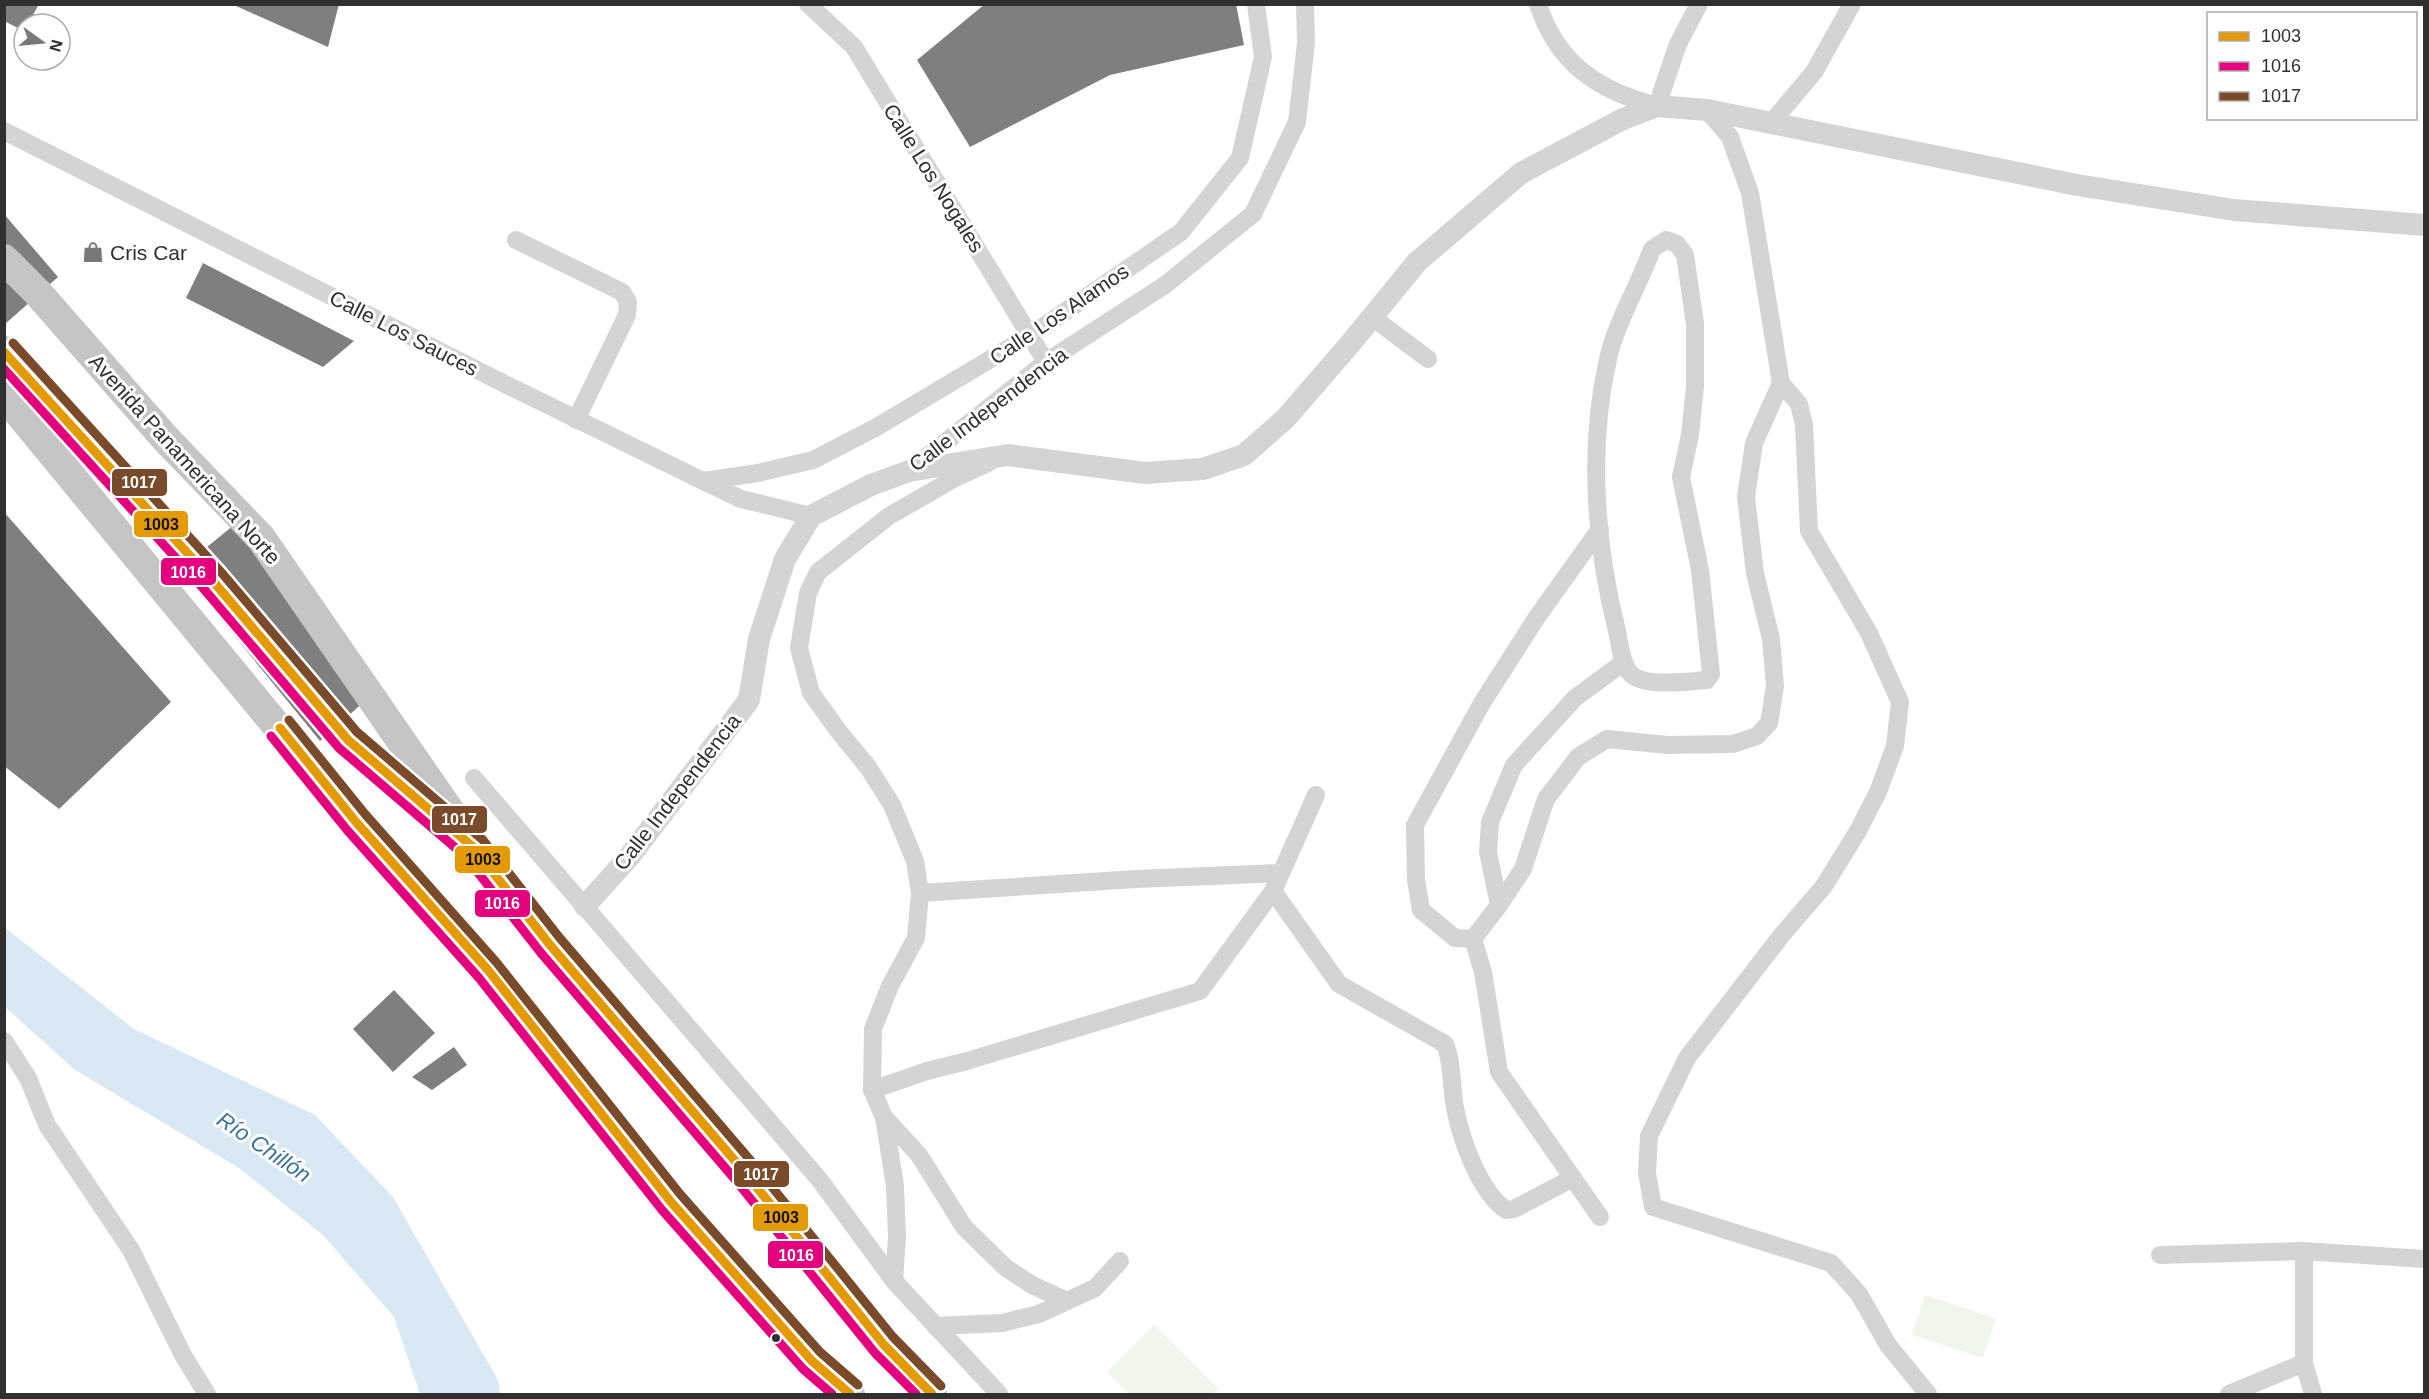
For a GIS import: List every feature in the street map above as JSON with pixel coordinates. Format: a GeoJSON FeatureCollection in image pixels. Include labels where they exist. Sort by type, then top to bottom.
{"type":"FeatureCollection","features":[{"type":"Feature","properties":{"kind":"highway","name":"Avenida Panamericana Norte"},"geometry":{"type":"LineString","coordinates":[[4,259],[37,292],[165,438],[261,538],[498,881],[549,945],[742,1169],[884,1345],[932,1395]]}},
{"type":"Feature","properties":{"kind":"highway","name":"Avenida Panamericana Norte"},"geometry":{"type":"LineString","coordinates":[[4,351],[212,580],[348,740],[474,848]]}},
{"type":"Feature","properties":{"kind":"highway"},"geometry":{"type":"LineString","coordinates":[[4,395],[356,822],[488,970],[670,1202],[812,1362],[850,1395]]}},
{"type":"Feature","properties":{"kind":"street","name":"Calle Los Nogales"},"geometry":{"type":"LineString","coordinates":[[808,4],[854,47],[1046,362]]}},
{"type":"Feature","properties":{"kind":"street","name":"Calle Los Alamos"},"geometry":{"type":"LineString","coordinates":[[702,481],[758,473],[813,460],[875,428],[1031,335],[1181,232],[1240,158],[1263,57],[1256,4]]}},
{"type":"Feature","properties":{"kind":"street","name":"Calle Independencia"},"geometry":{"type":"LineString","coordinates":[[585,906],[629,856],[749,700],[759,639],[785,559],[811,516],[871,486],[909,471],[1046,362],[1165,285],[1253,214],[1297,122],[1306,43],[1305,4]]}},
{"type":"Feature","properties":{"kind":"street"},"geometry":{"type":"LineString","coordinates":[[1538,4],[1545,27],[1564,54],[1583,72],[1609,91],[1657,106],[1707,110],[2077,185],[2234,210],[2424,225]]}},
{"type":"Feature","properties":{"kind":"street"},"geometry":{"type":"LineString","coordinates":[[1657,106],[1678,44],[1699,4]]}},
{"type":"Feature","properties":{"kind":"street"},"geometry":{"type":"LineString","coordinates":[[1772,122],[1814,72],[1852,4]]}},
{"type":"Feature","properties":{"kind":"street"},"geometry":{"type":"LineString","coordinates":[[909,471],[1008,455],[1145,473],[1203,469],[1244,455],[1286,418],[1417,262],[1521,173],[1623,119],[1657,106]]}},
{"type":"Feature","properties":{"kind":"street"},"geometry":{"type":"LineString","coordinates":[[1707,110],[1730,137],[1750,193],[1781,384],[1799,404],[1803,425],[1809,531],[1869,633],[1900,702],[1895,746],[1878,792],[1858,831],[1824,886],[1781,936],[1688,1058],[1649,1136],[1647,1173],[1653,1207],[1831,1263],[1859,1294],[1887,1345],[1928,1395]]}},
{"type":"Feature","properties":{"kind":"street","name":"Calle Los Sauces"},"geometry":{"type":"LineString","coordinates":[[4,131],[576,420],[702,481],[741,499],[811,516]]}},
{"type":"Feature","properties":{"kind":"street"},"geometry":{"type":"LineString","coordinates":[[516,240],[621,292],[628,302],[627,315],[576,420]]}},
{"type":"Feature","properties":{"kind":"street"},"geometry":{"type":"LineString","coordinates":[[1666,240],[1677,244],[1685,255],[1695,324],[1695,386],[1690,435],[1681,477],[1700,570],[1711,674],[1707,680],[1644,681],[1631,675],[1624,662],[1607,592],[1600,529],[1596,441],[1598,412],[1608,357],[1652,249],[1666,240]]}},
{"type":"Feature","properties":{"kind":"street"},"geometry":{"type":"LineString","coordinates":[[1372,317],[1428,359]]}},
{"type":"Feature","properties":{"kind":"street"},"geometry":{"type":"LineString","coordinates":[[1473,939],[1523,868],[1546,799],[1578,758],[1607,739],[1667,745],[1733,744],[1757,736],[1769,723],[1775,686],[1771,639],[1755,573],[1746,497],[1754,443],[1781,384]]}},
{"type":"Feature","properties":{"kind":"street"},"geometry":{"type":"LineString","coordinates":[[894,1281],[897,1237],[895,1196],[884,1117],[872,1090],[873,1029],[890,986],[916,938],[920,893],[915,861],[892,805],[868,767],[811,693],[799,648],[808,593],[818,573],[831,560],[889,516],[957,477],[1008,455]]}},
{"type":"Feature","properties":{"kind":"street"},"geometry":{"type":"LineString","coordinates":[[1473,939],[1455,938],[1421,910],[1416,880],[1415,825],[1482,703],[1537,617],[1600,529]]}},
{"type":"Feature","properties":{"kind":"street"},"geometry":{"type":"LineString","coordinates":[[1499,905],[1488,852],[1490,822],[1514,765],[1575,698],[1624,662]]}},
{"type":"Feature","properties":{"kind":"street"},"geometry":{"type":"LineString","coordinates":[[474,778],[819,1179],[894,1281],[999,1395]]}},
{"type":"Feature","properties":{"kind":"street"},"geometry":{"type":"LineString","coordinates":[[872,1090],[927,1071],[1200,991],[1273,891],[1316,795]]}},
{"type":"Feature","properties":{"kind":"street"},"geometry":{"type":"LineString","coordinates":[[920,893],[1136,879],[1281,873]]}},
{"type":"Feature","properties":{"kind":"street"},"geometry":{"type":"LineString","coordinates":[[1273,891],[1340,984],[1446,1044],[1455,1108],[1467,1149],[1480,1176],[1500,1206],[1506,1210],[1514,1209],[1573,1178]]}},
{"type":"Feature","properties":{"kind":"street"},"geometry":{"type":"LineString","coordinates":[[1473,939],[1483,972],[1499,1072],[1600,1217]]}},
{"type":"Feature","properties":{"kind":"street"},"geometry":{"type":"LineString","coordinates":[[4,1041],[28,1078],[47,1125],[130,1250],[184,1357],[207,1395]]}},
{"type":"Feature","properties":{"kind":"street"},"geometry":{"type":"LineString","coordinates":[[884,1117],[919,1155],[964,1227],[1006,1268],[1032,1285],[1067,1301]]}},
{"type":"Feature","properties":{"kind":"street"},"geometry":{"type":"LineString","coordinates":[[2304,1251],[2304,1363],[2313,1395]]}},
{"type":"Feature","properties":{"kind":"street"},"geometry":{"type":"LineString","coordinates":[[2160,1255],[2304,1251],[2424,1259]]}},
{"type":"Feature","properties":{"kind":"street"},"geometry":{"type":"LineString","coordinates":[[935,1326],[1002,1323],[1039,1314],[1095,1288],[1120,1261]]}},
{"type":"Feature","properties":{"kind":"street"},"geometry":{"type":"LineString","coordinates":[[2229,1395],[2304,1363]]}},
{"type":"Feature","properties":{"kind":"shaded area"},"geometry":{"type":"Polygon","coordinates":[[[1925,1295],[1996,1319],[1983,1358],[1912,1335],[1925,1295]]]}},
{"type":"Feature","properties":{"kind":"shaded area"},"geometry":{"type":"Polygon","coordinates":[[[1154,1325],[1219,1389],[1213,1394],[1129,1394],[1107,1372],[1154,1325]]]}},
{"type":"Feature","properties":{"kind":"water","name":"Río Chillón"},"geometry":{"type":"Polygon","coordinates":[[[4,927],[134,1029],[315,1115],[393,1197],[498,1380],[500,1394],[420,1394],[394,1317],[324,1236],[239,1168],[75,1070],[5,1007],[4,927]]]}},
{"type":"Feature","properties":{"kind":"building"},"geometry":{"type":"Polygon","coordinates":[[[4,4],[39,4],[35,12],[12,12],[12,25],[4,21],[4,4]]]}},
{"type":"Feature","properties":{"kind":"building"},"geometry":{"type":"Polygon","coordinates":[[[236,4],[339,4],[328,47],[236,6],[236,4]]]}},
{"type":"Feature","properties":{"kind":"building"},"geometry":{"type":"Polygon","coordinates":[[[985,4],[1236,4],[1244,45],[1110,75],[970,147],[917,60],[985,4]]]}},
{"type":"Feature","properties":{"kind":"building"},"geometry":{"type":"Polygon","coordinates":[[[4,214],[58,277],[4,325],[4,214]]]}},
{"type":"Feature","properties":{"kind":"building"},"geometry":{"type":"Polygon","coordinates":[[[203,263],[354,341],[323,367],[186,298],[203,263]]]}},
{"type":"Feature","properties":{"kind":"building"},"geometry":{"type":"Polygon","coordinates":[[[4,512],[171,702],[59,809],[4,766],[4,512]]]}},
{"type":"Feature","properties":{"kind":"building"},"geometry":{"type":"Polygon","coordinates":[[[234,525],[376,691],[320,741],[180,569],[234,525]]]}},
{"type":"Feature","properties":{"kind":"building"},"geometry":{"type":"Polygon","coordinates":[[[394,990],[435,1033],[393,1072],[353,1029],[394,990]]]}},
{"type":"Feature","properties":{"kind":"building"},"geometry":{"type":"Polygon","coordinates":[[[454,1047],[467,1065],[432,1090],[412,1077],[454,1047]]]}},
{"type":"Feature","properties":{"kind":"transit line","name":"1017"},"geometry":{"type":"LineString","coordinates":[[13,343],[221,572],[357,732],[483,840],[559,937],[751,1161],[893,1337],[941,1386]]}},
{"type":"Feature","properties":{"kind":"transit line","name":"1003"},"geometry":{"type":"LineString","coordinates":[[4,352],[212,580],[348,740],[474,848],[550,945],[742,1169],[884,1345],[932,1394]]}},
{"type":"Feature","properties":{"kind":"transit line","name":"1016"},"geometry":{"type":"LineString","coordinates":[[4,369],[203,588],[339,748],[465,856],[541,953],[733,1177],[875,1353],[916,1394]]}},
{"type":"Feature","properties":{"kind":"transit line","name":"1017"},"geometry":{"type":"LineString","coordinates":[[289,720],[365,814],[497,963],[680,1194],[820,1352],[858,1385]]}},
{"type":"Feature","properties":{"kind":"transit line","name":"1003"},"geometry":{"type":"LineString","coordinates":[[280,728],[356,822],[488,970],[671,1202],[812,1361],[850,1394]]}},
{"type":"Feature","properties":{"kind":"transit line","name":"1016"},"geometry":{"type":"LineString","coordinates":[[271,736],[347,830],[479,978],[662,1210],[803,1369],[832,1394]]}},
{"type":"Feature","properties":{"kind":"place","name":"Cris Car"},"geometry":{"type":"Point","coordinates":[93,252]}}]}
